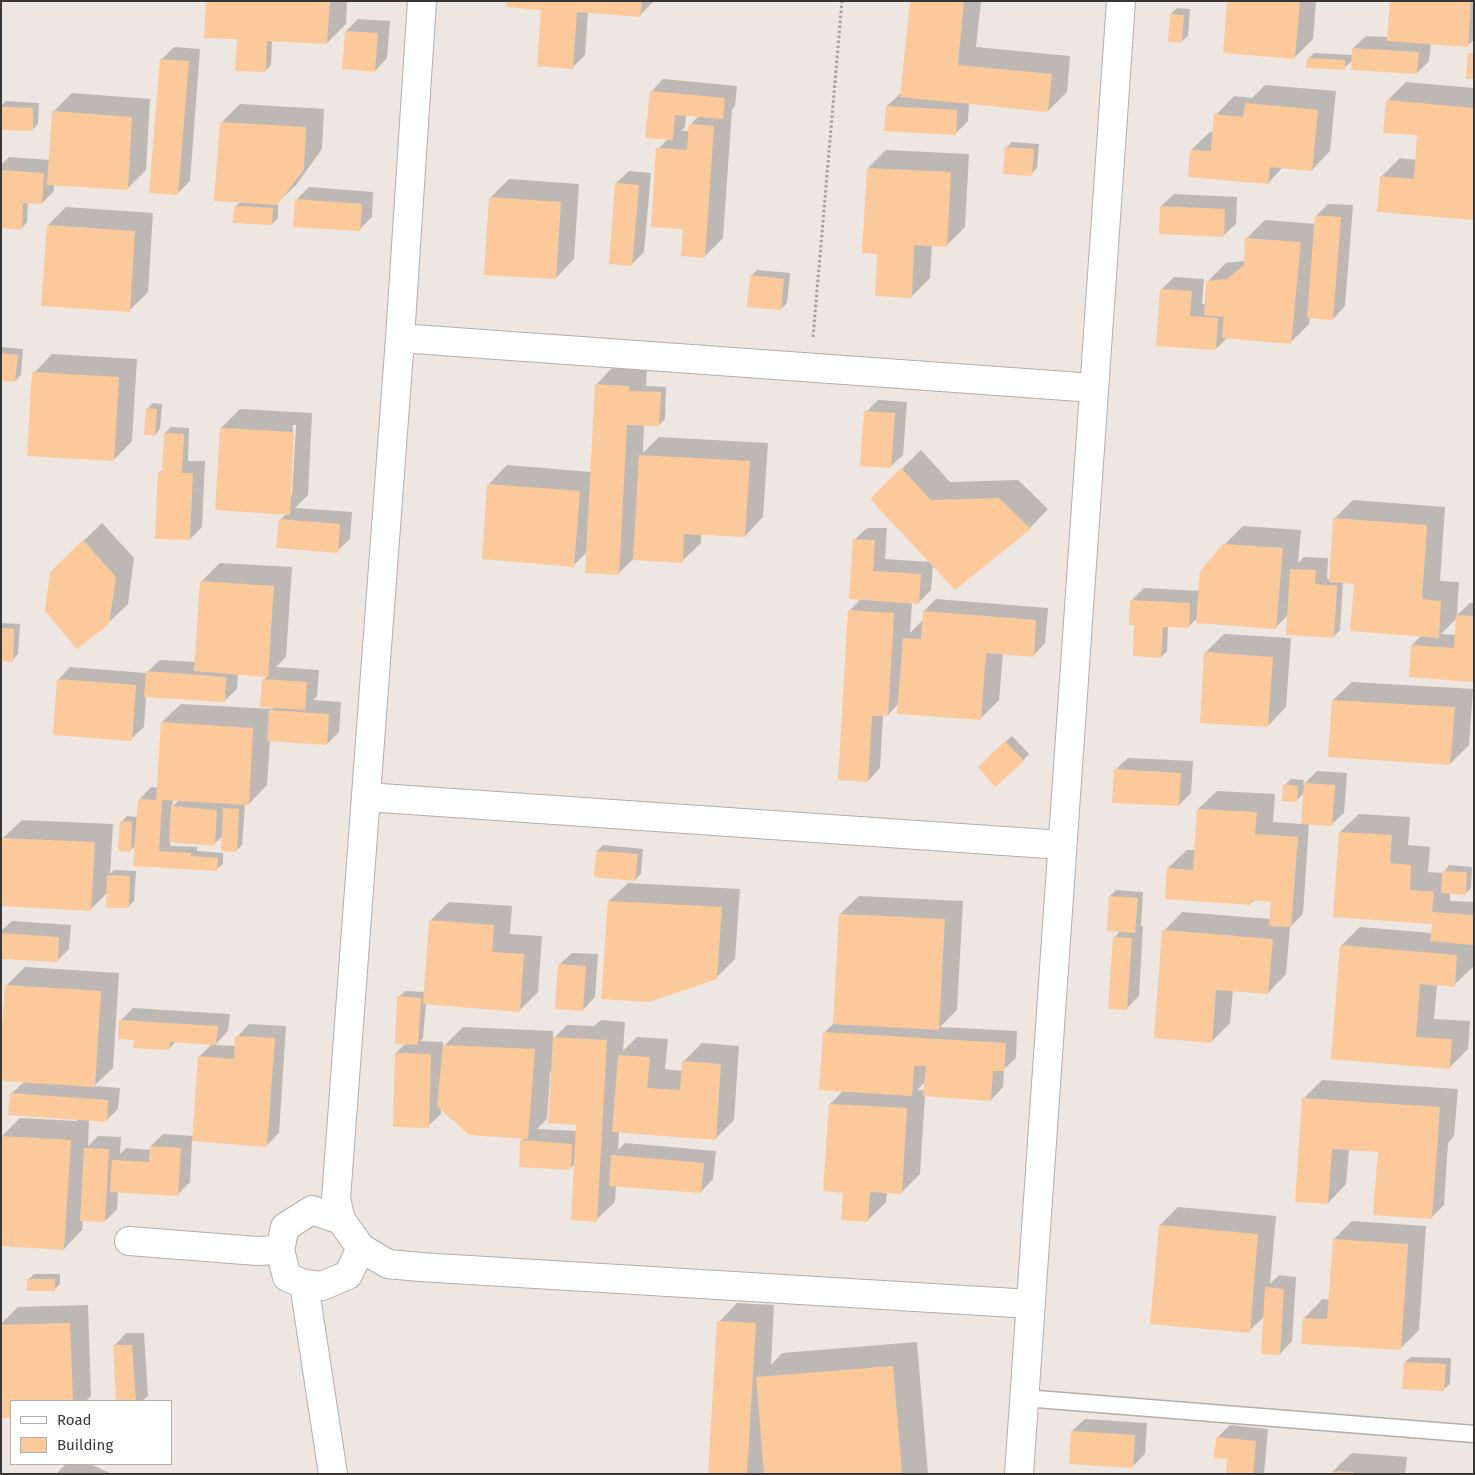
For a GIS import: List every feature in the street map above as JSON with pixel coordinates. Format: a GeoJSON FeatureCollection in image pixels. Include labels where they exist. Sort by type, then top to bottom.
{"type":"FeatureCollection","features":[{"type":"Feature","properties":{"kind":"street"},"geometry":{"type":"LineString","coordinates":[[422,1],[400,338],[336,1199],[341,1220],[361,1248],[388,1264],[1031,1304]]}},
{"type":"Feature","properties":{"kind":"street"},"geometry":{"type":"LineString","coordinates":[[1019,1474],[1121,1]]}},
{"type":"Feature","properties":{"kind":"street"},"geometry":{"type":"LineString","coordinates":[[400,338],[1094,388]]}},
{"type":"Feature","properties":{"kind":"street"},"geometry":{"type":"LineString","coordinates":[[366,797],[1062,845]]}},
{"type":"Feature","properties":{"kind":"street"},"geometry":{"type":"LineString","coordinates":[[341,1220],[312,1210],[285,1227],[280,1250],[287,1277],[304,1284],[322,1286],[348,1275],[361,1248]]}},
{"type":"Feature","properties":{"kind":"street"},"geometry":{"type":"LineString","coordinates":[[129,1241],[257,1251],[280,1250]]}},
{"type":"Feature","properties":{"kind":"street"},"geometry":{"type":"LineString","coordinates":[[304,1284],[333,1474]]}},
{"type":"Feature","properties":{"kind":"lane"},"geometry":{"type":"LineString","coordinates":[[1024,1398],[1474,1434]]}},
{"type":"Feature","properties":{"kind":"path"},"geometry":{"type":"LineString","coordinates":[[811,368],[842,1]]}},
{"type":"Feature","properties":{"kind":"building"},"geometry":{"type":"Polygon","coordinates":[[[206,1],[330,1],[327,44],[267,41],[266,72],[235,71],[237,39],[204,38],[206,1]]]}},
{"type":"Feature","properties":{"kind":"building"},"geometry":{"type":"Polygon","coordinates":[[[507,1],[642,1],[640,17],[577,12],[573,69],[537,66],[541,10],[506,7],[507,1]]]}},
{"type":"Feature","properties":{"kind":"building"},"geometry":{"type":"Polygon","coordinates":[[[910,1],[964,1],[958,65],[1052,74],[1048,112],[900,97],[910,1]]]}},
{"type":"Feature","properties":{"kind":"building"},"geometry":{"type":"Polygon","coordinates":[[[1227,1],[1300,1],[1295,59],[1223,53],[1227,1]]]}},
{"type":"Feature","properties":{"kind":"building"},"geometry":{"type":"Polygon","coordinates":[[[1390,1],[1471,1],[1468,47],[1387,41],[1390,1]]]}},
{"type":"Feature","properties":{"kind":"building"},"geometry":{"type":"Polygon","coordinates":[[[1170,14],[1184,15],[1182,43],[1168,42],[1170,14]]]}},
{"type":"Feature","properties":{"kind":"building"},"geometry":{"type":"Polygon","coordinates":[[[345,31],[378,33],[375,72],[342,69],[345,31]]]}},
{"type":"Feature","properties":{"kind":"building"},"geometry":{"type":"Polygon","coordinates":[[[1352,48],[1419,52],[1417,74],[1351,70],[1352,48]]]}},
{"type":"Feature","properties":{"kind":"building"},"geometry":{"type":"Polygon","coordinates":[[[1468,53],[1474,53],[1474,79],[1466,79],[1468,53]]]}},
{"type":"Feature","properties":{"kind":"building"},"geometry":{"type":"Polygon","coordinates":[[[1307,58],[1345,60],[1345,70],[1306,68],[1307,58]]]}},
{"type":"Feature","properties":{"kind":"building"},"geometry":{"type":"Polygon","coordinates":[[[160,59],[189,61],[178,195],[149,193],[160,59]]]}},
{"type":"Feature","properties":{"kind":"building"},"geometry":{"type":"Polygon","coordinates":[[[650,91],[725,98],[723,119],[675,115],[673,140],[645,138],[650,91]]]}},
{"type":"Feature","properties":{"kind":"building"},"geometry":{"type":"Polygon","coordinates":[[[1386,100],[1474,108],[1474,220],[1377,212],[1380,176],[1414,179],[1417,135],[1383,133],[1386,100]]]}},
{"type":"Feature","properties":{"kind":"building"},"geometry":{"type":"Polygon","coordinates":[[[1245,103],[1318,110],[1312,171],[1270,167],[1268,184],[1188,177],[1190,150],[1211,151],[1214,114],[1243,117],[1245,103]]]}},
{"type":"Feature","properties":{"kind":"building"},"geometry":{"type":"Polygon","coordinates":[[[886,106],[957,110],[956,135],[884,131],[886,106]]]}},
{"type":"Feature","properties":{"kind":"building"},"geometry":{"type":"Polygon","coordinates":[[[1,107],[33,108],[33,131],[1,130],[1,107]]]}},
{"type":"Feature","properties":{"kind":"building"},"geometry":{"type":"Polygon","coordinates":[[[52,111],[132,117],[128,190],[47,185],[52,111]]]}},
{"type":"Feature","properties":{"kind":"building"},"geometry":{"type":"Polygon","coordinates":[[[220,122],[306,127],[304,169],[277,205],[214,201],[220,122]]]}},
{"type":"Feature","properties":{"kind":"building"},"geometry":{"type":"Polygon","coordinates":[[[689,124],[714,126],[705,258],[681,256],[683,229],[651,227],[656,148],[687,150],[689,124]]]}},
{"type":"Feature","properties":{"kind":"building"},"geometry":{"type":"Polygon","coordinates":[[[1005,147],[1034,149],[1032,176],[1003,174],[1005,147]]]}},
{"type":"Feature","properties":{"kind":"building"},"geometry":{"type":"Polygon","coordinates":[[[867,168],[951,172],[947,247],[914,245],[912,298],[875,296],[877,254],[862,253],[867,168]]]}},
{"type":"Feature","properties":{"kind":"building"},"geometry":{"type":"Polygon","coordinates":[[[1,170],[44,173],[42,204],[23,203],[22,230],[1,228],[1,170]]]}},
{"type":"Feature","properties":{"kind":"building"},"geometry":{"type":"Polygon","coordinates":[[[615,183],[639,185],[632,266],[609,264],[615,183]]]}},
{"type":"Feature","properties":{"kind":"building"},"geometry":{"type":"Polygon","coordinates":[[[489,197],[561,202],[556,279],[484,275],[489,197]]]}},
{"type":"Feature","properties":{"kind":"building"},"geometry":{"type":"Polygon","coordinates":[[[295,199],[362,204],[360,231],[293,227],[295,199]]]}},
{"type":"Feature","properties":{"kind":"building"},"geometry":{"type":"Polygon","coordinates":[[[234,206],[273,208],[272,225],[233,223],[234,206]]]}},
{"type":"Feature","properties":{"kind":"building"},"geometry":{"type":"Polygon","coordinates":[[[1160,206],[1225,209],[1224,237],[1159,234],[1160,206]]]}},
{"type":"Feature","properties":{"kind":"building"},"geometry":{"type":"Polygon","coordinates":[[[1315,215],[1341,217],[1333,320],[1307,318],[1315,215]]]}},
{"type":"Feature","properties":{"kind":"building"},"geometry":{"type":"Polygon","coordinates":[[[47,225],[135,231],[130,312],[41,306],[47,225]]]}},
{"type":"Feature","properties":{"kind":"building"},"geometry":{"type":"Polygon","coordinates":[[[1245,238],[1301,242],[1291,344],[1222,338],[1224,317],[1204,315],[1206,281],[1227,279],[1244,265],[1245,238]]]}},
{"type":"Feature","properties":{"kind":"building"},"geometry":{"type":"Polygon","coordinates":[[[750,275],[784,279],[781,310],[747,307],[750,275]]]}},
{"type":"Feature","properties":{"kind":"building"},"geometry":{"type":"Polygon","coordinates":[[[1160,289],[1192,291],[1190,316],[1218,318],[1216,350],[1156,346],[1160,289]]]}},
{"type":"Feature","properties":{"kind":"building"},"geometry":{"type":"Polygon","coordinates":[[[1,353],[18,355],[15,382],[1,381],[1,353]]]}},
{"type":"Feature","properties":{"kind":"building"},"geometry":{"type":"Polygon","coordinates":[[[32,372],[119,377],[114,461],[27,456],[32,372]]]}},
{"type":"Feature","properties":{"kind":"building"},"geometry":{"type":"Polygon","coordinates":[[[595,384],[629,386],[629,391],[661,392],[659,426],[627,425],[619,575],[585,573],[595,384]]]}},
{"type":"Feature","properties":{"kind":"building"},"geometry":{"type":"Polygon","coordinates":[[[146,408],[157,409],[155,436],[144,435],[146,408]]]}},
{"type":"Feature","properties":{"kind":"building"},"geometry":{"type":"Polygon","coordinates":[[[864,411],[895,413],[891,468],[860,466],[864,411]]]}},
{"type":"Feature","properties":{"kind":"building"},"geometry":{"type":"Polygon","coordinates":[[[220,428],[294,432],[290,515],[215,510],[220,428]]]}},
{"type":"Feature","properties":{"kind":"building"},"geometry":{"type":"Polygon","coordinates":[[[164,433],[184,434],[182,473],[193,473],[190,540],[155,539],[158,472],[162,472],[164,433]]]}},
{"type":"Feature","properties":{"kind":"building"},"geometry":{"type":"Polygon","coordinates":[[[639,455],[750,461],[745,537],[684,534],[683,563],[633,560],[639,455]]]}},
{"type":"Feature","properties":{"kind":"building"},"geometry":{"type":"Polygon","coordinates":[[[901,468],[931,500],[999,498],[1031,529],[955,590],[870,499],[901,468]]]}},
{"type":"Feature","properties":{"kind":"building"},"geometry":{"type":"Polygon","coordinates":[[[487,484],[580,491],[574,567],[482,559],[487,484]]]}},
{"type":"Feature","properties":{"kind":"building"},"geometry":{"type":"Polygon","coordinates":[[[1333,518],[1427,525],[1422,599],[1441,601],[1439,638],[1350,631],[1354,584],[1329,582],[1333,518]]]}},
{"type":"Feature","properties":{"kind":"building"},"geometry":{"type":"Polygon","coordinates":[[[279,519],[340,524],[338,553],[276,548],[279,519]]]}},
{"type":"Feature","properties":{"kind":"building"},"geometry":{"type":"Polygon","coordinates":[[[853,539],[875,540],[873,571],[921,574],[919,604],[849,599],[853,539]]]}},
{"type":"Feature","properties":{"kind":"building"},"geometry":{"type":"Polygon","coordinates":[[[83,540],[116,577],[109,624],[77,649],[45,611],[50,572],[83,540]]]}},
{"type":"Feature","properties":{"kind":"building"},"geometry":{"type":"Polygon","coordinates":[[[1223,544],[1283,548],[1276,629],[1196,623],[1200,571],[1223,544]]]}},
{"type":"Feature","properties":{"kind":"building"},"geometry":{"type":"Polygon","coordinates":[[[1290,569],[1316,570],[1315,584],[1337,586],[1334,638],[1286,635],[1290,569]]]}},
{"type":"Feature","properties":{"kind":"building"},"geometry":{"type":"Polygon","coordinates":[[[200,581],[274,586],[268,677],[194,671],[200,581]]]}},
{"type":"Feature","properties":{"kind":"building"},"geometry":{"type":"Polygon","coordinates":[[[1130,600],[1190,603],[1189,628],[1163,627],[1161,658],[1133,656],[1134,625],[1129,625],[1130,600]]]}},
{"type":"Feature","properties":{"kind":"building"},"geometry":{"type":"Polygon","coordinates":[[[848,610],[894,613],[888,716],[872,716],[868,782],[838,780],[848,610]]]}},
{"type":"Feature","properties":{"kind":"building"},"geometry":{"type":"Polygon","coordinates":[[[923,611],[1036,620],[1034,657],[986,653],[981,720],[897,714],[903,638],[921,639],[923,611]]]}},
{"type":"Feature","properties":{"kind":"building"},"geometry":{"type":"Polygon","coordinates":[[[1456,615],[1474,616],[1474,682],[1409,677],[1411,645],[1454,648],[1456,615]]]}},
{"type":"Feature","properties":{"kind":"building"},"geometry":{"type":"Polygon","coordinates":[[[1,628],[14,629],[13,662],[1,661],[1,628]]]}},
{"type":"Feature","properties":{"kind":"building"},"geometry":{"type":"Polygon","coordinates":[[[1204,652],[1273,657],[1268,727],[1200,723],[1204,652]]]}},
{"type":"Feature","properties":{"kind":"building"},"geometry":{"type":"Polygon","coordinates":[[[146,671],[226,677],[225,702],[144,697],[146,671]]]}},
{"type":"Feature","properties":{"kind":"building"},"geometry":{"type":"Polygon","coordinates":[[[57,679],[136,685],[132,741],[53,735],[57,679]]]}},
{"type":"Feature","properties":{"kind":"building"},"geometry":{"type":"Polygon","coordinates":[[[262,679],[307,682],[305,710],[260,707],[262,679]]]}},
{"type":"Feature","properties":{"kind":"building"},"geometry":{"type":"Polygon","coordinates":[[[1332,700],[1455,707],[1450,765],[1328,757],[1332,700]]]}},
{"type":"Feature","properties":{"kind":"building"},"geometry":{"type":"Polygon","coordinates":[[[269,710],[329,714],[327,745],[267,741],[269,710]]]}},
{"type":"Feature","properties":{"kind":"building"},"geometry":{"type":"Polygon","coordinates":[[[161,722],[253,728],[249,805],[162,800],[159,851],[191,853],[191,856],[218,858],[217,871],[133,866],[138,799],[156,800],[161,722]]]}},
{"type":"Feature","properties":{"kind":"building"},"geometry":{"type":"Polygon","coordinates":[[[1005,741],[1024,761],[995,787],[978,767],[1005,741]]]}},
{"type":"Feature","properties":{"kind":"building"},"geometry":{"type":"Polygon","coordinates":[[[1114,769],[1181,773],[1179,806],[1112,803],[1114,769]]]}},
{"type":"Feature","properties":{"kind":"building"},"geometry":{"type":"Polygon","coordinates":[[[1304,783],[1335,785],[1332,826],[1301,824],[1304,783]]]}},
{"type":"Feature","properties":{"kind":"building"},"geometry":{"type":"Polygon","coordinates":[[[1283,784],[1298,786],[1297,802],[1282,801],[1283,784]]]}},
{"type":"Feature","properties":{"kind":"building"},"geometry":{"type":"Polygon","coordinates":[[[171,806],[217,810],[215,846],[169,842],[171,806]]]}},
{"type":"Feature","properties":{"kind":"building"},"geometry":{"type":"Polygon","coordinates":[[[223,808],[239,809],[237,852],[221,851],[223,808]]]}},
{"type":"Feature","properties":{"kind":"building"},"geometry":{"type":"Polygon","coordinates":[[[1197,809],[1257,812],[1255,834],[1298,837],[1291,927],[1269,926],[1271,902],[1251,900],[1251,905],[1165,899],[1167,868],[1193,870],[1197,809]]]}},
{"type":"Feature","properties":{"kind":"building"},"geometry":{"type":"Polygon","coordinates":[[[120,821],[132,822],[131,852],[118,851],[120,821]]]}},
{"type":"Feature","properties":{"kind":"building"},"geometry":{"type":"Polygon","coordinates":[[[1339,832],[1392,835],[1390,863],[1411,865],[1410,890],[1434,892],[1432,912],[1474,915],[1473,945],[1430,941],[1432,924],[1333,917],[1339,832]]]}},
{"type":"Feature","properties":{"kind":"building"},"geometry":{"type":"Polygon","coordinates":[[[2,838],[95,842],[91,911],[1,906],[2,838]]]}},
{"type":"Feature","properties":{"kind":"building"},"geometry":{"type":"Polygon","coordinates":[[[596,851],[638,854],[635,881],[594,877],[596,851]]]}},
{"type":"Feature","properties":{"kind":"building"},"geometry":{"type":"Polygon","coordinates":[[[1442,871],[1467,872],[1466,895],[1441,893],[1442,871]]]}},
{"type":"Feature","properties":{"kind":"building"},"geometry":{"type":"Polygon","coordinates":[[[107,875],[130,876],[129,908],[106,908],[107,875]]]}},
{"type":"Feature","properties":{"kind":"building"},"geometry":{"type":"Polygon","coordinates":[[[1109,896],[1138,898],[1135,933],[1107,931],[1109,896]]]}},
{"type":"Feature","properties":{"kind":"building"},"geometry":{"type":"Polygon","coordinates":[[[608,901],[722,907],[717,979],[649,1002],[601,999],[608,901]]]}},
{"type":"Feature","properties":{"kind":"building"},"geometry":{"type":"Polygon","coordinates":[[[839,914],[945,919],[939,1030],[833,1024],[839,914]]]}},
{"type":"Feature","properties":{"kind":"building"},"geometry":{"type":"Polygon","coordinates":[[[429,920],[494,925],[492,952],[524,954],[520,1012],[423,1004],[429,920]]]}},
{"type":"Feature","properties":{"kind":"building"},"geometry":{"type":"Polygon","coordinates":[[[1162,930],[1273,939],[1268,994],[1216,990],[1212,1043],[1154,1038],[1162,930]]]}},
{"type":"Feature","properties":{"kind":"building"},"geometry":{"type":"Polygon","coordinates":[[[1,933],[59,937],[58,962],[1,959],[1,933]]]}},
{"type":"Feature","properties":{"kind":"building"},"geometry":{"type":"Polygon","coordinates":[[[1113,937],[1132,938],[1127,1010],[1108,1009],[1113,937]]]}},
{"type":"Feature","properties":{"kind":"building"},"geometry":{"type":"Polygon","coordinates":[[[1340,945],[1457,955],[1455,987],[1420,984],[1416,1037],[1452,1039],[1450,1069],[1331,1059],[1340,945]]]}},
{"type":"Feature","properties":{"kind":"building"},"geometry":{"type":"Polygon","coordinates":[[[558,964],[586,966],[583,1011],[555,1009],[558,964]]]}},
{"type":"Feature","properties":{"kind":"building"},"geometry":{"type":"Polygon","coordinates":[[[5,985],[101,991],[95,1087],[1,1081],[1,1043],[5,985]]]}},
{"type":"Feature","properties":{"kind":"building"},"geometry":{"type":"Polygon","coordinates":[[[397,996],[421,998],[418,1045],[395,1044],[397,996]]]}},
{"type":"Feature","properties":{"kind":"building"},"geometry":{"type":"Polygon","coordinates":[[[119,1020],[218,1026],[216,1045],[170,1042],[169,1050],[133,1048],[134,1040],[118,1039],[119,1020]]]}},
{"type":"Feature","properties":{"kind":"building"},"geometry":{"type":"Polygon","coordinates":[[[823,1032],[1006,1043],[1004,1071],[993,1071],[991,1101],[923,1096],[926,1066],[914,1066],[912,1096],[819,1090],[823,1032]]]}},
{"type":"Feature","properties":{"kind":"building"},"geometry":{"type":"Polygon","coordinates":[[[235,1036],[275,1038],[267,1147],[192,1141],[198,1056],[234,1059],[235,1036]]]}},
{"type":"Feature","properties":{"kind":"building"},"geometry":{"type":"Polygon","coordinates":[[[553,1037],[607,1040],[597,1222],[571,1220],[576,1125],[548,1123],[553,1037]]]}},
{"type":"Feature","properties":{"kind":"building"},"geometry":{"type":"Polygon","coordinates":[[[443,1045],[535,1049],[528,1139],[469,1135],[437,1106],[443,1045]]]}},
{"type":"Feature","properties":{"kind":"building"},"geometry":{"type":"Polygon","coordinates":[[[395,1053],[431,1054],[429,1128],[393,1127],[395,1053]]]}},
{"type":"Feature","properties":{"kind":"building"},"geometry":{"type":"Polygon","coordinates":[[[618,1055],[650,1057],[647,1088],[680,1090],[682,1061],[721,1064],[716,1140],[612,1132],[618,1055]]]}},
{"type":"Feature","properties":{"kind":"building"},"geometry":{"type":"Polygon","coordinates":[[[10,1093],[108,1100],[107,1122],[8,1115],[10,1093]]]}},
{"type":"Feature","properties":{"kind":"building"},"geometry":{"type":"Polygon","coordinates":[[[1302,1098],[1440,1107],[1432,1219],[1373,1215],[1378,1152],[1332,1149],[1328,1204],[1295,1202],[1302,1098]]]}},
{"type":"Feature","properties":{"kind":"building"},"geometry":{"type":"Polygon","coordinates":[[[829,1104],[907,1108],[902,1194],[870,1192],[868,1222],[841,1220],[843,1193],[823,1191],[829,1104]]]}},
{"type":"Feature","properties":{"kind":"building"},"geometry":{"type":"Polygon","coordinates":[[[1,1136],[71,1140],[64,1250],[1,1246],[1,1136]]]}},
{"type":"Feature","properties":{"kind":"building"},"geometry":{"type":"Polygon","coordinates":[[[520,1140],[572,1144],[571,1170],[519,1167],[520,1140]]]}},
{"type":"Feature","properties":{"kind":"building"},"geometry":{"type":"Polygon","coordinates":[[[150,1146],[181,1148],[178,1196],[110,1192],[112,1160],[149,1162],[150,1146]]]}},
{"type":"Feature","properties":{"kind":"building"},"geometry":{"type":"Polygon","coordinates":[[[84,1148],[109,1149],[105,1222],[80,1221],[84,1148]]]}},
{"type":"Feature","properties":{"kind":"building"},"geometry":{"type":"Polygon","coordinates":[[[611,1155],[704,1163],[701,1193],[609,1186],[611,1155]]]}},
{"type":"Feature","properties":{"kind":"building"},"geometry":{"type":"Polygon","coordinates":[[[1159,1225],[1258,1234],[1250,1333],[1150,1324],[1159,1225]]]}},
{"type":"Feature","properties":{"kind":"building"},"geometry":{"type":"Polygon","coordinates":[[[1333,1239],[1408,1244],[1401,1350],[1301,1344],[1303,1318],[1327,1319],[1333,1239]]]}},
{"type":"Feature","properties":{"kind":"building"},"geometry":{"type":"Polygon","coordinates":[[[27,1279],[55,1279],[55,1291],[27,1291],[27,1279]]]}},
{"type":"Feature","properties":{"kind":"building"},"geometry":{"type":"Polygon","coordinates":[[[1265,1287],[1284,1289],[1280,1355],[1261,1354],[1265,1287]]]}},
{"type":"Feature","properties":{"kind":"building"},"geometry":{"type":"Polygon","coordinates":[[[717,1321],[756,1323],[747,1474],[708,1474],[717,1321]]]}},
{"type":"Feature","properties":{"kind":"building"},"geometry":{"type":"Polygon","coordinates":[[[70,1323],[73,1400],[10,1400],[10,1418],[1,1418],[1,1325],[70,1323]]]}},
{"type":"Feature","properties":{"kind":"building"},"geometry":{"type":"Polygon","coordinates":[[[113,1345],[132,1345],[136,1400],[116,1400],[113,1345]]]}},
{"type":"Feature","properties":{"kind":"building"},"geometry":{"type":"Polygon","coordinates":[[[1404,1362],[1446,1364],[1444,1391],[1402,1389],[1404,1362]]]}},
{"type":"Feature","properties":{"kind":"building"},"geometry":{"type":"Polygon","coordinates":[[[893,1366],[902,1474],[764,1474],[756,1377],[893,1366]]]}},
{"type":"Feature","properties":{"kind":"building"},"geometry":{"type":"Polygon","coordinates":[[[1071,1431],[1135,1435],[1133,1468],[1069,1464],[1071,1431]]]}},
{"type":"Feature","properties":{"kind":"building"},"geometry":{"type":"Polygon","coordinates":[[[1216,1437],[1256,1441],[1253,1474],[1226,1474],[1227,1459],[1214,1458],[1216,1437]]]}},
{"type":"Feature","properties":{"kind":"building"},"geometry":{"type":"Polygon","coordinates":[[[1332,1471],[1354,1472],[1354,1474],[1332,1474],[1332,1471]]]}}]}
